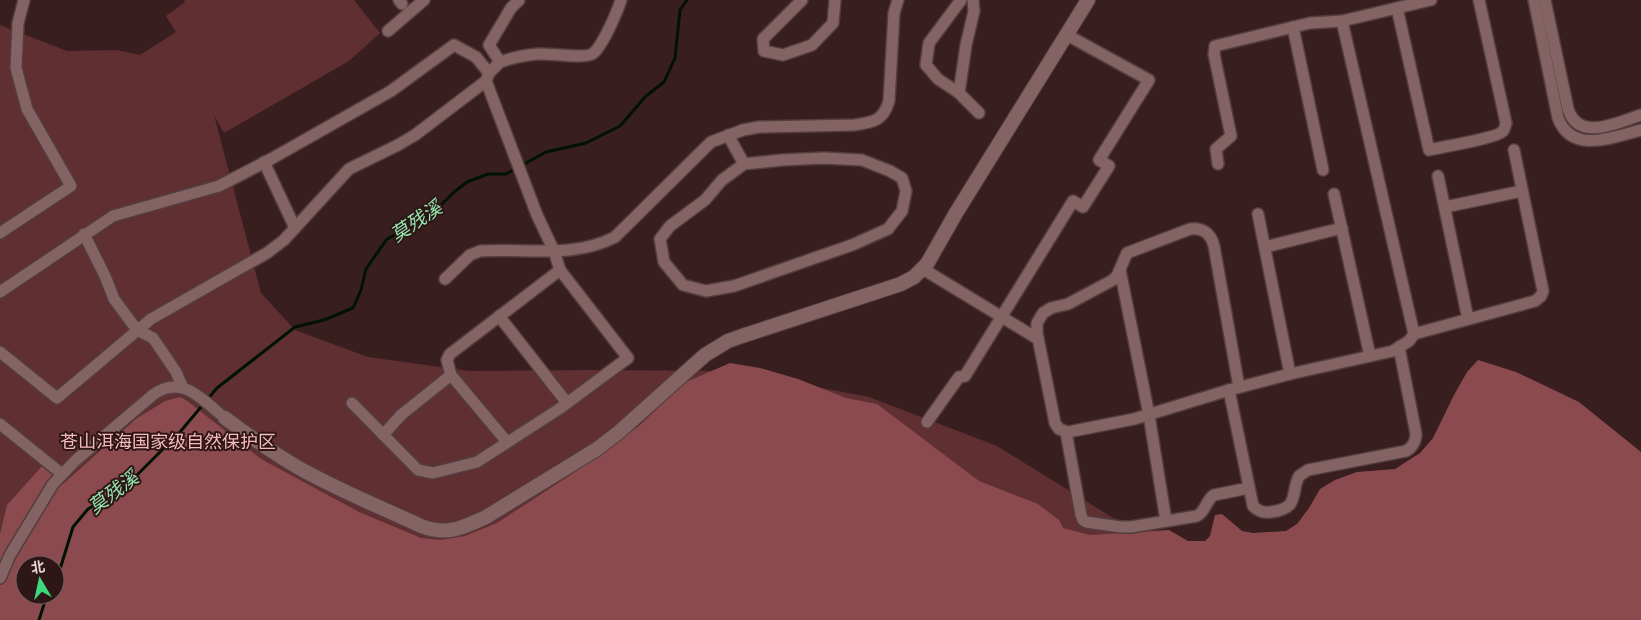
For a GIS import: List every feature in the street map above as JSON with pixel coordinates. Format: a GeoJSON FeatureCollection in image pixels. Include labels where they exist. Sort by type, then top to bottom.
{"type":"FeatureCollection","features":[{"type":"Feature","properties":{"kind":"street"},"geometry":{"type":"LineString","coordinates":[[1,231],[71,186],[27,109],[16,68],[18,23],[24,0]]}},
{"type":"Feature","properties":{"kind":"street"},"geometry":{"type":"LineString","coordinates":[[388,31],[424,0]]}},
{"type":"Feature","properties":{"kind":"street"},"geometry":{"type":"LineString","coordinates":[[476,57],[490,45],[511,8],[519,0]]}},
{"type":"Feature","properties":{"kind":"street"},"geometry":{"type":"LineString","coordinates":[[0,352],[57,398],[151,319],[267,254],[284,240],[349,168],[398,145],[415,134],[488,77],[500,62],[520,56],[539,54],[583,56],[592,54],[614,19],[621,0]]}},
{"type":"Feature","properties":{"kind":"street"},"geometry":{"type":"LineString","coordinates":[[802,0],[763,39],[764,51],[783,55],[812,45],[833,23],[836,0]]}},
{"type":"Feature","properties":{"kind":"street"},"geometry":{"type":"LineString","coordinates":[[445,279],[470,255],[480,251],[554,251],[601,244],[615,237],[711,142],[728,135],[760,127],[854,125],[879,119],[886,111],[890,101],[894,13],[898,0]]}},
{"type":"Feature","properties":{"kind":"street"},"geometry":{"type":"LineString","coordinates":[[961,0],[929,43],[926,65],[938,79],[959,93],[979,113]]}},
{"type":"Feature","properties":{"kind":"street"},"geometry":{"type":"LineString","coordinates":[[959,93],[966,45],[974,11],[973,0]]}},
{"type":"Feature","properties":{"kind":"street"},"geometry":{"type":"LineString","coordinates":[[84,234],[114,299],[137,330],[153,338],[186,388],[266,448],[340,490],[435,531],[451,530],[472,524],[504,508],[597,449],[619,432],[705,355],[720,345],[742,336],[901,284],[914,277],[923,269],[1088,0]]}},
{"type":"Feature","properties":{"kind":"street"},"geometry":{"type":"LineString","coordinates":[[1218,164],[1217,146],[1231,136],[1214,54],[1215,46],[1293,27],[1320,22],[1342,21],[1400,5],[1431,0]]}},
{"type":"Feature","properties":{"kind":"street"},"geometry":{"type":"LineString","coordinates":[[1400,5],[1429,150],[1502,133],[1505,129],[1506,123],[1479,0]]}},
{"type":"Feature","properties":{"kind":"street"},"geometry":{"type":"LineString","coordinates":[[1534,0],[1558,118],[1564,130],[1574,137],[1588,141],[1601,140],[1641,130]]}},
{"type":"Feature","properties":{"kind":"street"},"geometry":{"type":"LineString","coordinates":[[1545,0],[1568,109],[1574,122],[1584,127],[1598,128],[1641,114]]}},
{"type":"Feature","properties":{"kind":"street"},"geometry":{"type":"LineString","coordinates":[[1342,21],[1414,334]]}},
{"type":"Feature","properties":{"kind":"street"},"geometry":{"type":"LineString","coordinates":[[1293,27],[1323,170]]}},
{"type":"Feature","properties":{"kind":"street"},"geometry":{"type":"LineString","coordinates":[[927,422],[959,377],[965,376],[1073,201],[1083,207],[1109,166],[1099,160],[1149,80],[1067,34]]}},
{"type":"Feature","properties":{"kind":"street"},"geometry":{"type":"LineString","coordinates":[[0,292],[113,216],[220,186],[391,91],[454,45],[476,57],[488,77],[537,216],[554,251],[560,270],[628,358],[567,403],[477,462],[429,473],[418,470],[352,403]]}},
{"type":"Feature","properties":{"kind":"street"},"geometry":{"type":"LineString","coordinates":[[490,45],[500,62]]}},
{"type":"Feature","properties":{"kind":"street"},"geometry":{"type":"LineString","coordinates":[[728,135],[744,164]]}},
{"type":"Feature","properties":{"kind":"street"},"geometry":{"type":"LineString","coordinates":[[1399,347],[1416,434],[1416,440],[1411,448],[1406,451],[1308,470],[1298,478],[1294,500],[1288,508],[1267,512],[1257,510],[1251,502],[1248,488],[1234,389],[1214,246],[1213,240],[1207,232],[1198,228],[1190,229],[1127,253],[1120,270],[1113,280],[1068,304],[1051,308],[1042,313],[1036,323],[1055,423],[1059,429],[1066,432],[1149,416],[1234,389],[1290,374],[1393,351],[1399,347],[1409,341],[1414,334],[1535,301],[1543,294],[1514,150]]}},
{"type":"Feature","properties":{"kind":"street"},"geometry":{"type":"LineString","coordinates":[[824,158],[862,160],[902,178],[906,191],[902,211],[888,229],[852,245],[734,286],[706,291],[683,284],[664,262],[660,239],[670,226],[698,206],[722,180],[744,164],[824,158]]}},
{"type":"Feature","properties":{"kind":"street"},"geometry":{"type":"LineString","coordinates":[[264,162],[295,228]]}},
{"type":"Feature","properties":{"kind":"street"},"geometry":{"type":"LineString","coordinates":[[1438,176],[1468,319]]}},
{"type":"Feature","properties":{"kind":"street"},"geometry":{"type":"LineString","coordinates":[[1445,208],[1522,191]]}},
{"type":"Feature","properties":{"kind":"street"},"geometry":{"type":"LineString","coordinates":[[1334,194],[1370,356]]}},
{"type":"Feature","properties":{"kind":"street"},"geometry":{"type":"LineString","coordinates":[[1258,214],[1290,374]]}},
{"type":"Feature","properties":{"kind":"street"},"geometry":{"type":"LineString","coordinates":[[1265,247],[1342,228]]}},
{"type":"Feature","properties":{"kind":"street"},"geometry":{"type":"LineString","coordinates":[[923,269],[1038,339]]}},
{"type":"Feature","properties":{"kind":"street"},"geometry":{"type":"LineString","coordinates":[[507,442],[450,375],[447,360],[450,354],[560,270]]}},
{"type":"Feature","properties":{"kind":"street"},"geometry":{"type":"LineString","coordinates":[[1120,270],[1149,416],[1166,521]]}},
{"type":"Feature","properties":{"kind":"street"},"geometry":{"type":"LineString","coordinates":[[499,316],[567,403]]}},
{"type":"Feature","properties":{"kind":"street"},"geometry":{"type":"LineString","coordinates":[[383,435],[401,414],[450,375]]}},
{"type":"Feature","properties":{"kind":"street"},"geometry":{"type":"LineString","coordinates":[[0,578],[10,555],[38,508],[53,484],[62,474],[154,394],[168,387],[186,388]]}},
{"type":"Feature","properties":{"kind":"street"},"geometry":{"type":"LineString","coordinates":[[0,424],[62,474]]}},
{"type":"Feature","properties":{"kind":"street"},"geometry":{"type":"LineString","coordinates":[[1066,432],[1083,520],[1120,527],[1131,527],[1197,516],[1202,513],[1210,498],[1214,495],[1248,488]]}},
{"type":"Feature","properties":{"kind":"green space","name":"苍山洱海国家级自然保护区"},"geometry":{"type":"Polygon","coordinates":[[[184,0],[354,0],[380,33],[349,61],[224,133],[214,115],[261,293],[295,330],[368,357],[469,371],[731,371],[869,397],[997,446],[1110,516],[1204,580],[0,620],[0,25],[67,51],[117,50],[140,55],[176,32],[166,16],[185,2],[184,0]]]}},
{"type":"Feature","properties":{"kind":"green space"},"geometry":{"type":"Polygon","coordinates":[[[1478,360],[1516,372],[1579,402],[1641,452],[1641,620],[0,620],[0,534],[7,505],[42,466],[63,484],[136,419],[165,401],[180,397],[261,459],[359,512],[421,538],[440,540],[465,536],[497,523],[575,472],[639,426],[684,383],[730,363],[760,368],[798,379],[846,398],[877,404],[979,481],[1038,504],[1059,520],[1063,528],[1090,535],[1169,530],[1188,541],[1205,541],[1210,536],[1215,515],[1222,514],[1242,531],[1253,533],[1286,531],[1297,524],[1320,489],[1335,480],[1357,472],[1395,469],[1420,453],[1433,438],[1467,372],[1478,360]]]}},
{"type":"Feature","properties":{"kind":"waterway","name":"莫残溪"},"geometry":{"type":"LineString","coordinates":[[64,555],[73,527],[88,509],[126,486],[180,432],[217,388],[295,327],[324,320],[353,308],[361,290],[366,269],[387,239],[431,215],[467,182],[488,174],[506,174],[546,152],[586,143],[620,126],[646,96],[664,82],[675,58],[680,10],[687,0]]}},
{"type":"Feature","properties":{"kind":"waterway","name":"莫残溪"},"geometry":{"type":"LineString","coordinates":[[39,620],[44,605]]}}]}
